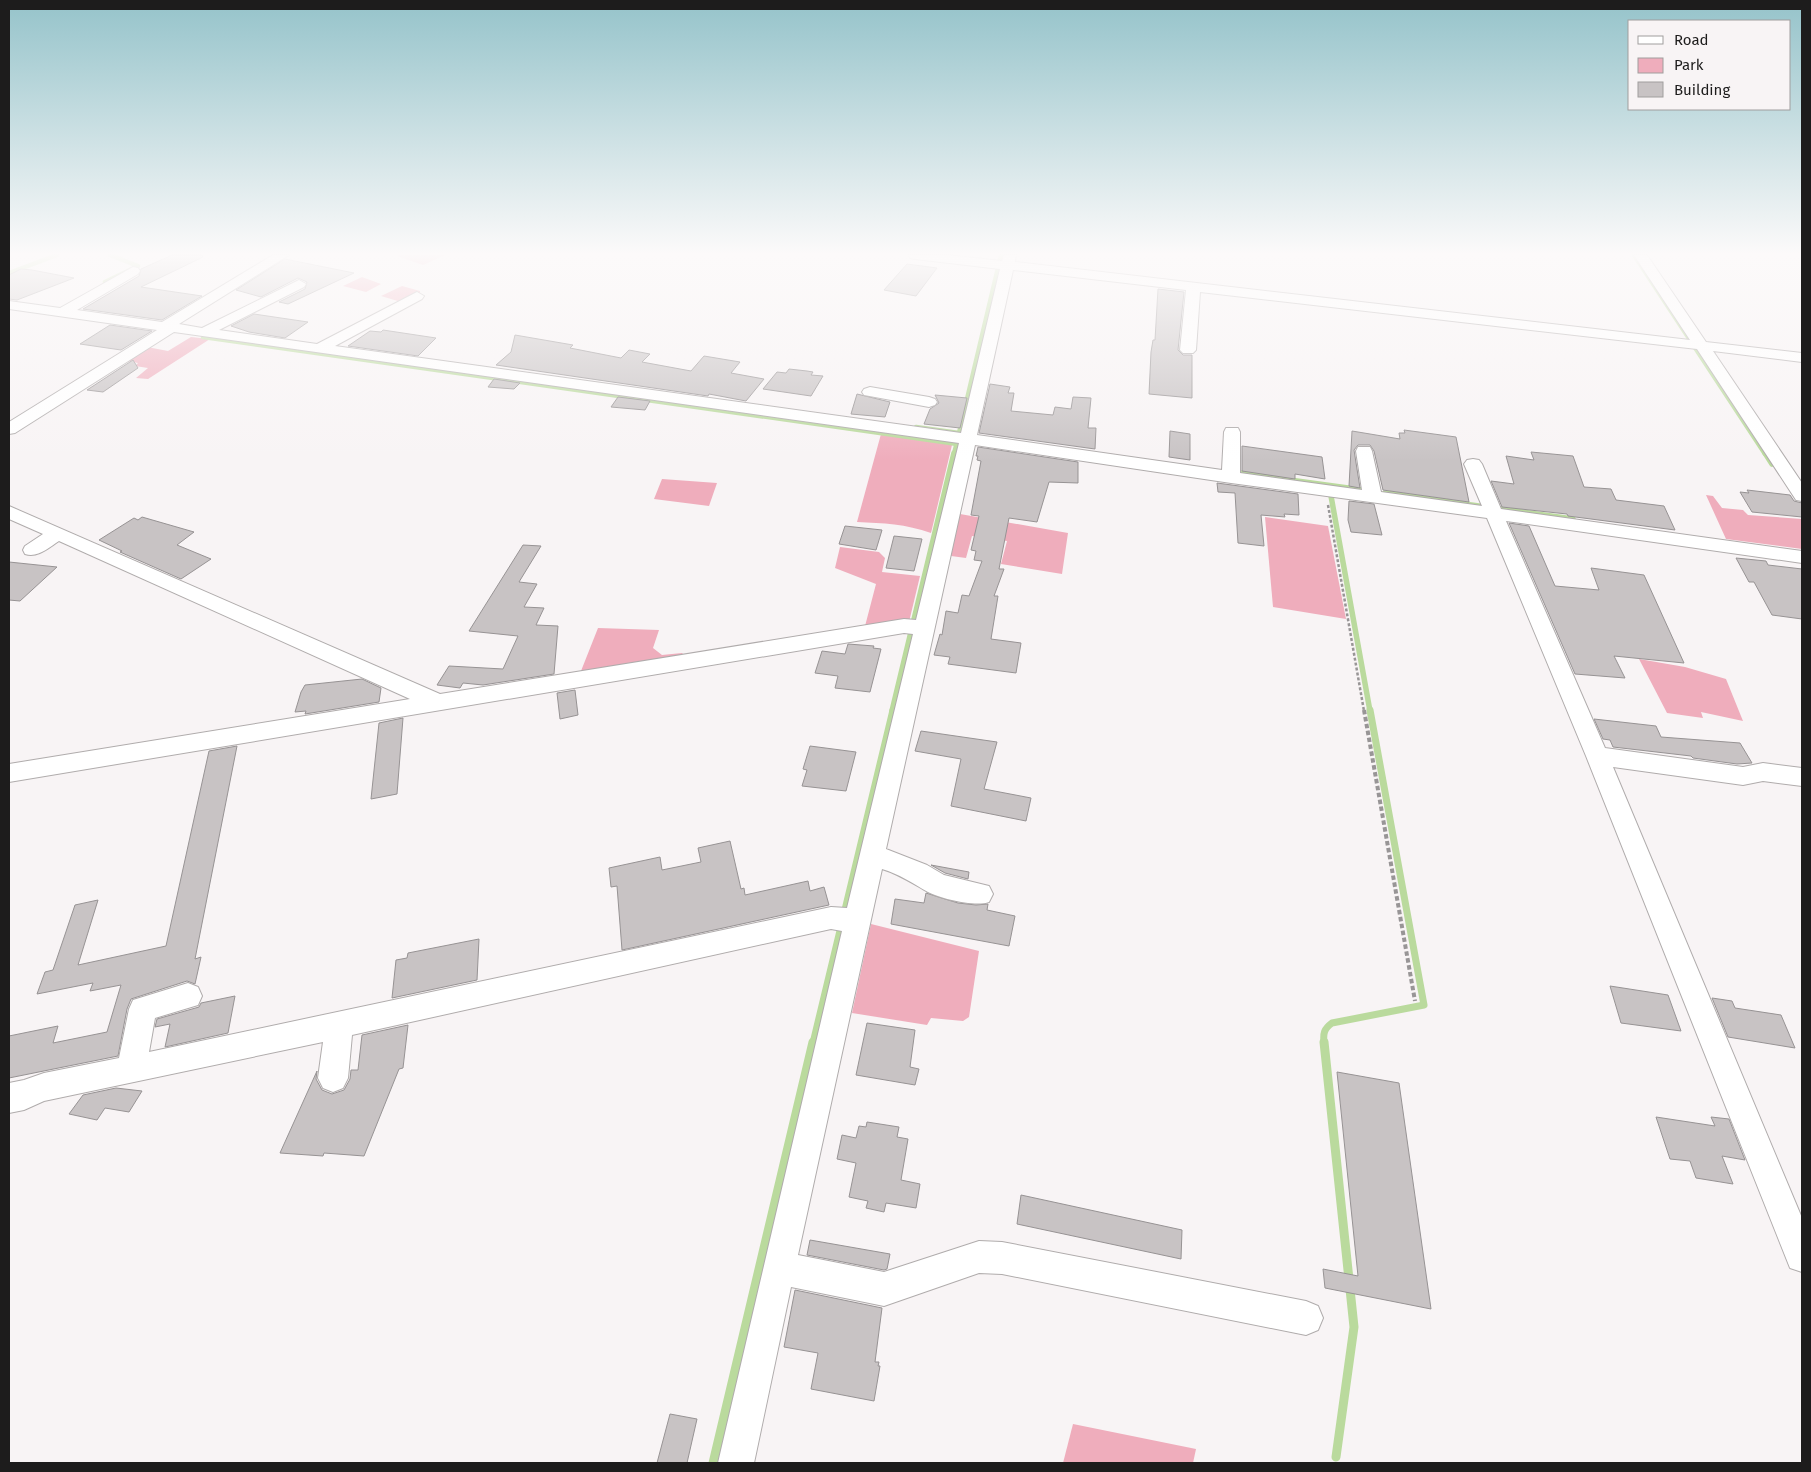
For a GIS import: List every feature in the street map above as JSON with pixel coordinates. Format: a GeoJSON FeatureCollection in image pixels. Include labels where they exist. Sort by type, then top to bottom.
{"type":"FeatureCollection","features":[{"type":"Feature","properties":{"kind":"street"},"geometry":{"type":"LineString","coordinates":[[154,324],[893,426],[962,438],[1231,473],[1325,490],[1372,493],[1493,509],[1802,557]]}},
{"type":"Feature","properties":{"kind":"street"},"geometry":{"type":"LineString","coordinates":[[9,428],[173,324]]}},
{"type":"Feature","properties":{"kind":"street"},"geometry":{"type":"LineString","coordinates":[[206,331],[220,324]]}},
{"type":"Feature","properties":{"kind":"street"},"geometry":{"type":"LineString","coordinates":[[321,347],[365,324]]}},
{"type":"Feature","properties":{"kind":"street"},"geometry":{"type":"LineString","coordinates":[[736,1463],[788,1270],[847,920],[878,858],[917,628],[989,324]]}},
{"type":"Feature","properties":{"kind":"street"},"geometry":{"type":"LineString","coordinates":[[1188,350],[1190,324]]}},
{"type":"Feature","properties":{"kind":"street"},"geometry":{"type":"LineString","coordinates":[[1520,324],[1802,357]]}},
{"type":"Feature","properties":{"kind":"street"},"geometry":{"type":"LineString","coordinates":[[1683,324],[1802,496]]}},
{"type":"Feature","properties":{"kind":"street"},"geometry":{"type":"LineString","coordinates":[[870,392],[929,402]]}},
{"type":"Feature","properties":{"kind":"street"},"geometry":{"type":"LineString","coordinates":[[893,426],[904,398]]}},
{"type":"Feature","properties":{"kind":"street"},"geometry":{"type":"LineString","coordinates":[[1231,473],[1232,432]]}},
{"type":"Feature","properties":{"kind":"street"},"geometry":{"type":"LineString","coordinates":[[1364,451],[1372,493]]}},
{"type":"Feature","properties":{"kind":"street"},"geometry":{"type":"LineString","coordinates":[[1473,464],[1601,757],[1802,1256]]}},
{"type":"Feature","properties":{"kind":"street"},"geometry":{"type":"LineString","coordinates":[[9,512],[439,703]]}},
{"type":"Feature","properties":{"kind":"street"},"geometry":{"type":"LineString","coordinates":[[32,550],[57,534]]}},
{"type":"Feature","properties":{"kind":"street"},"geometry":{"type":"LineString","coordinates":[[9,772],[917,628]]}},
{"type":"Feature","properties":{"kind":"street"},"geometry":{"type":"LineString","coordinates":[[1601,757],[1743,776],[1763,772],[1802,777]]}},
{"type":"Feature","properties":{"kind":"street"},"geometry":{"type":"LineString","coordinates":[[878,858],[918,872],[938,885],[980,894]]}},
{"type":"Feature","properties":{"kind":"street"},"geometry":{"type":"LineString","coordinates":[[9,1098],[132,1064],[339,1024],[847,920]]}},
{"type":"Feature","properties":{"kind":"street"},"geometry":{"type":"LineString","coordinates":[[132,1064],[143,1009],[188,996]]}},
{"type":"Feature","properties":{"kind":"street"},"geometry":{"type":"LineString","coordinates":[[334,1078],[339,1024]]}},
{"type":"Feature","properties":{"kind":"street"},"geometry":{"type":"LineString","coordinates":[[788,1270],[884,1289],[980,1257],[1002,1258],[1306,1318]]}},
{"type":"Feature","properties":{"kind":"path"},"geometry":{"type":"LineString","coordinates":[[1325,490],[1415,1000]]}},
{"type":"Feature","properties":{"kind":"green space"},"geometry":{"type":"Polygon","coordinates":[[[191,337],[210,339],[148,379],[136,378],[148,368],[135,366],[138,363],[122,360],[147,347],[168,351],[191,337]]]}},
{"type":"Feature","properties":{"kind":"green space"},"geometry":{"type":"Polygon","coordinates":[[[881,434],[952,445],[931,533],[903,526],[857,522],[881,434]]]}},
{"type":"Feature","properties":{"kind":"green space"},"geometry":{"type":"Polygon","coordinates":[[[662,479],[717,483],[709,506],[654,499],[662,479]]]}},
{"type":"Feature","properties":{"kind":"green space"},"geometry":{"type":"Polygon","coordinates":[[[1706,495],[1713,496],[1722,508],[1743,510],[1748,515],[1802,519],[1802,549],[1726,539],[1706,495]]]}},
{"type":"Feature","properties":{"kind":"green space"},"geometry":{"type":"Polygon","coordinates":[[[960,514],[1068,533],[1062,574],[1001,564],[1007,541],[972,536],[966,558],[951,556],[960,514]]]}},
{"type":"Feature","properties":{"kind":"green space"},"geometry":{"type":"Polygon","coordinates":[[[1265,517],[1328,526],[1346,619],[1273,607],[1265,517]]]}},
{"type":"Feature","properties":{"kind":"green space"},"geometry":{"type":"Polygon","coordinates":[[[840,547],[879,552],[885,558],[882,572],[920,576],[909,622],[864,630],[876,584],[835,568],[840,547]]]}},
{"type":"Feature","properties":{"kind":"green space"},"geometry":{"type":"Polygon","coordinates":[[[598,628],[659,630],[653,648],[662,655],[682,653],[686,657],[582,674],[581,671],[598,628]]]}},
{"type":"Feature","properties":{"kind":"green space"},"geometry":{"type":"Polygon","coordinates":[[[1639,659],[1685,667],[1726,679],[1743,721],[1701,712],[1703,718],[1667,713],[1639,659]]]}},
{"type":"Feature","properties":{"kind":"green space"},"geometry":{"type":"Polygon","coordinates":[[[871,924],[979,951],[969,1017],[963,1021],[931,1018],[927,1025],[852,1013],[871,924]]]}},
{"type":"Feature","properties":{"kind":"green space"},"geometry":{"type":"Polygon","coordinates":[[[1073,1424],[1196,1449],[1193,1463],[1063,1463],[1073,1424]]]}},
{"type":"Feature","properties":{"kind":"building"},"geometry":{"type":"Polygon","coordinates":[[[235,324],[306,324],[285,338],[249,332],[231,326],[235,324]]]}},
{"type":"Feature","properties":{"kind":"building"},"geometry":{"type":"Polygon","coordinates":[[[1156,324],[1181,324],[1178,350],[1183,355],[1192,355],[1192,398],[1149,394],[1151,352],[1153,340],[1155,340],[1156,324]]]}},
{"type":"Feature","properties":{"kind":"building"},"geometry":{"type":"Polygon","coordinates":[[[110,325],[152,331],[121,350],[80,344],[110,325]]]}},
{"type":"Feature","properties":{"kind":"building"},"geometry":{"type":"Polygon","coordinates":[[[383,330],[436,338],[418,356],[348,346],[370,331],[381,332],[383,330]]]}},
{"type":"Feature","properties":{"kind":"building"},"geometry":{"type":"Polygon","coordinates":[[[515,335],[573,345],[570,348],[621,358],[629,350],[650,354],[642,362],[691,371],[704,356],[740,362],[731,373],[764,379],[746,401],[709,394],[708,396],[496,365],[511,352],[515,335]]]}},
{"type":"Feature","properties":{"kind":"building"},"geometry":{"type":"Polygon","coordinates":[[[133,360],[138,368],[103,392],[87,390],[133,360]]]}},
{"type":"Feature","properties":{"kind":"building"},"geometry":{"type":"Polygon","coordinates":[[[789,369],[813,372],[811,375],[823,376],[811,396],[763,389],[777,372],[786,373],[789,369]]]}},
{"type":"Feature","properties":{"kind":"building"},"geometry":{"type":"Polygon","coordinates":[[[494,379],[520,383],[514,389],[488,387],[494,379]]]}},
{"type":"Feature","properties":{"kind":"building"},"geometry":{"type":"Polygon","coordinates":[[[990,384],[1010,387],[1008,393],[1014,393],[1011,411],[1053,415],[1055,407],[1071,409],[1073,397],[1091,398],[1088,428],[1096,428],[1095,449],[979,433],[990,384]]]}},
{"type":"Feature","properties":{"kind":"building"},"geometry":{"type":"Polygon","coordinates":[[[857,394],[890,402],[885,417],[851,414],[857,394]]]}},
{"type":"Feature","properties":{"kind":"building"},"geometry":{"type":"Polygon","coordinates":[[[935,395],[967,398],[960,428],[924,424],[930,409],[939,403],[935,395]]]}},
{"type":"Feature","properties":{"kind":"building"},"geometry":{"type":"Polygon","coordinates":[[[618,397],[650,401],[645,410],[611,407],[618,397]]]}},
{"type":"Feature","properties":{"kind":"building"},"geometry":{"type":"Polygon","coordinates":[[[1404,430],[1456,437],[1469,502],[1383,490],[1374,451],[1370,445],[1358,445],[1354,450],[1360,488],[1349,486],[1352,431],[1400,439],[1399,433],[1405,433],[1404,430]]]}},
{"type":"Feature","properties":{"kind":"building"},"geometry":{"type":"Polygon","coordinates":[[[1170,431],[1190,434],[1190,460],[1169,457],[1170,431]]]}},
{"type":"Feature","properties":{"kind":"building"},"geometry":{"type":"Polygon","coordinates":[[[1242,446],[1322,457],[1325,479],[1295,474],[1295,479],[1242,471],[1242,446]]]}},
{"type":"Feature","properties":{"kind":"building"},"geometry":{"type":"Polygon","coordinates":[[[978,447],[1078,462],[1078,483],[1049,482],[1037,522],[1009,518],[999,569],[1004,569],[994,596],[998,596],[991,639],[1021,643],[1016,673],[948,664],[950,657],[934,655],[940,634],[942,635],[946,611],[958,613],[962,595],[969,596],[982,561],[974,560],[976,551],[971,550],[979,516],[971,515],[981,461],[977,460],[978,456],[976,456],[978,447]]]}},
{"type":"Feature","properties":{"kind":"building"},"geometry":{"type":"Polygon","coordinates":[[[1531,452],[1573,456],[1584,487],[1611,489],[1616,500],[1664,506],[1675,530],[1568,516],[1567,514],[1502,507],[1491,481],[1514,484],[1506,456],[1534,460],[1531,452]]]}},
{"type":"Feature","properties":{"kind":"building"},"geometry":{"type":"Polygon","coordinates":[[[1217,483],[1298,494],[1299,515],[1284,514],[1285,517],[1261,515],[1264,546],[1238,543],[1235,493],[1218,492],[1217,483]]]}},
{"type":"Feature","properties":{"kind":"building"},"geometry":{"type":"Polygon","coordinates":[[[1747,490],[1790,495],[1794,501],[1802,503],[1802,517],[1752,512],[1740,492],[1749,493],[1747,490]]]}},
{"type":"Feature","properties":{"kind":"building"},"geometry":{"type":"Polygon","coordinates":[[[1349,501],[1374,504],[1382,535],[1351,532],[1348,520],[1349,501]]]}},
{"type":"Feature","properties":{"kind":"building"},"geometry":{"type":"Polygon","coordinates":[[[142,517],[194,532],[177,545],[211,559],[181,579],[120,552],[122,551],[99,540],[134,518],[138,520],[142,517]]]}},
{"type":"Feature","properties":{"kind":"building"},"geometry":{"type":"Polygon","coordinates":[[[1509,523],[1529,526],[1555,586],[1599,590],[1591,568],[1644,575],[1684,663],[1614,656],[1625,678],[1575,674],[1509,523]]]}},
{"type":"Feature","properties":{"kind":"building"},"geometry":{"type":"Polygon","coordinates":[[[845,526],[882,530],[876,550],[839,544],[845,526]]]}},
{"type":"Feature","properties":{"kind":"building"},"geometry":{"type":"Polygon","coordinates":[[[894,536],[922,539],[914,571],[886,568],[894,536]]]}},
{"type":"Feature","properties":{"kind":"building"},"geometry":{"type":"Polygon","coordinates":[[[523,545],[541,546],[519,582],[537,584],[524,607],[544,608],[536,625],[558,626],[554,674],[483,685],[463,683],[460,688],[437,685],[449,666],[503,669],[518,636],[469,631],[523,545]]]}},
{"type":"Feature","properties":{"kind":"building"},"geometry":{"type":"Polygon","coordinates":[[[1736,558],[1766,561],[1768,565],[1802,569],[1802,619],[1772,615],[1754,582],[1749,582],[1736,558]]]}},
{"type":"Feature","properties":{"kind":"building"},"geometry":{"type":"Polygon","coordinates":[[[9,562],[57,567],[20,601],[9,600],[9,562]]]}},
{"type":"Feature","properties":{"kind":"building"},"geometry":{"type":"Polygon","coordinates":[[[848,644],[874,646],[873,648],[881,649],[870,692],[835,688],[838,676],[815,673],[822,651],[845,654],[848,644]]]}},
{"type":"Feature","properties":{"kind":"building"},"geometry":{"type":"Polygon","coordinates":[[[362,679],[381,688],[379,702],[305,714],[306,711],[295,712],[305,685],[362,679]]]}},
{"type":"Feature","properties":{"kind":"building"},"geometry":{"type":"Polygon","coordinates":[[[575,690],[578,715],[560,719],[557,693],[575,690]]]}},
{"type":"Feature","properties":{"kind":"building"},"geometry":{"type":"Polygon","coordinates":[[[403,718],[397,794],[371,799],[379,723],[403,718]]]}},
{"type":"Feature","properties":{"kind":"building"},"geometry":{"type":"Polygon","coordinates":[[[1594,719],[1656,726],[1661,737],[1740,743],[1752,763],[1737,764],[1693,758],[1691,756],[1613,747],[1610,740],[1603,739],[1594,719]]]}},
{"type":"Feature","properties":{"kind":"building"},"geometry":{"type":"Polygon","coordinates":[[[921,731],[997,742],[984,789],[1031,798],[1026,821],[951,806],[961,759],[915,751],[921,731]]]}},
{"type":"Feature","properties":{"kind":"building"},"geometry":{"type":"Polygon","coordinates":[[[237,746],[195,959],[201,957],[195,984],[187,981],[131,999],[127,1009],[118,1056],[9,1078],[9,1036],[58,1026],[53,1043],[107,1032],[121,985],[90,991],[93,983],[37,994],[45,972],[53,970],[75,905],[98,900],[78,965],[166,946],[209,751],[237,746]]]}},
{"type":"Feature","properties":{"kind":"building"},"geometry":{"type":"Polygon","coordinates":[[[810,746],[856,752],[846,791],[802,786],[807,770],[803,769],[810,746]]]}},
{"type":"Feature","properties":{"kind":"building"},"geometry":{"type":"Polygon","coordinates":[[[730,841],[741,889],[744,888],[745,895],[808,881],[810,891],[824,887],[829,905],[622,950],[617,886],[611,887],[609,868],[660,857],[662,870],[701,862],[698,848],[730,841]]]}},
{"type":"Feature","properties":{"kind":"building"},"geometry":{"type":"Polygon","coordinates":[[[931,865],[969,872],[968,879],[945,873],[931,865]]]}},
{"type":"Feature","properties":{"kind":"building"},"geometry":{"type":"Polygon","coordinates":[[[926,893],[958,903],[988,904],[987,910],[1015,916],[1009,946],[891,924],[895,899],[924,903],[926,893]]]}},
{"type":"Feature","properties":{"kind":"building"},"geometry":{"type":"Polygon","coordinates":[[[479,939],[477,980],[392,998],[396,960],[407,958],[408,953],[479,939]]]}},
{"type":"Feature","properties":{"kind":"building"},"geometry":{"type":"Polygon","coordinates":[[[1610,986],[1668,995],[1681,1031],[1621,1023],[1610,986]]]}},
{"type":"Feature","properties":{"kind":"building"},"geometry":{"type":"Polygon","coordinates":[[[235,996],[228,1033],[165,1047],[170,1024],[155,1027],[157,1019],[199,1007],[201,1003],[235,996]]]}},
{"type":"Feature","properties":{"kind":"building"},"geometry":{"type":"Polygon","coordinates":[[[1712,998],[1732,1001],[1735,1008],[1781,1015],[1795,1048],[1728,1037],[1712,998]]]}},
{"type":"Feature","properties":{"kind":"building"},"geometry":{"type":"Polygon","coordinates":[[[867,1023],[915,1030],[910,1067],[919,1069],[915,1085],[856,1075],[867,1023]]]}},
{"type":"Feature","properties":{"kind":"building"},"geometry":{"type":"Polygon","coordinates":[[[408,1025],[403,1068],[399,1069],[364,1156],[324,1153],[323,1156],[280,1153],[317,1071],[316,1079],[322,1090],[332,1094],[344,1090],[350,1079],[351,1070],[358,1070],[362,1035],[408,1025]]]}},
{"type":"Feature","properties":{"kind":"building"},"geometry":{"type":"Polygon","coordinates":[[[1337,1072],[1399,1083],[1431,1309],[1325,1288],[1323,1269],[1358,1276],[1337,1072]]]}},
{"type":"Feature","properties":{"kind":"building"},"geometry":{"type":"Polygon","coordinates":[[[116,1088],[142,1091],[129,1112],[105,1108],[97,1120],[69,1114],[83,1095],[116,1088]]]}},
{"type":"Feature","properties":{"kind":"building"},"geometry":{"type":"Polygon","coordinates":[[[1656,1117],[1715,1126],[1711,1117],[1729,1119],[1745,1160],[1722,1156],[1733,1184],[1696,1178],[1690,1161],[1670,1159],[1656,1117]]]}},
{"type":"Feature","properties":{"kind":"building"},"geometry":{"type":"Polygon","coordinates":[[[867,1122],[899,1127],[897,1137],[908,1139],[901,1180],[920,1184],[916,1208],[886,1203],[884,1212],[866,1208],[868,1201],[849,1197],[856,1163],[837,1159],[842,1135],[856,1138],[859,1126],[866,1127],[867,1122]]]}},
{"type":"Feature","properties":{"kind":"building"},"geometry":{"type":"Polygon","coordinates":[[[1021,1195],[1182,1230],[1181,1259],[1017,1224],[1021,1195]]]}},
{"type":"Feature","properties":{"kind":"building"},"geometry":{"type":"Polygon","coordinates":[[[810,1240],[890,1254],[887,1269],[884,1270],[807,1255],[810,1240]]]}},
{"type":"Feature","properties":{"kind":"building"},"geometry":{"type":"Polygon","coordinates":[[[795,1290],[882,1308],[875,1362],[879,1362],[878,1366],[880,1366],[874,1401],[811,1389],[818,1353],[784,1347],[795,1290]]]}},
{"type":"Feature","properties":{"kind":"building"},"geometry":{"type":"Polygon","coordinates":[[[670,1414],[697,1419],[687,1463],[657,1463],[670,1414]]]}},
{"type":"Feature","properties":{"kind":"waterway"},"geometry":{"type":"LineString","coordinates":[[959,433],[985,324]]}},
{"type":"Feature","properties":{"kind":"waterway"},"geometry":{"type":"LineString","coordinates":[[1679,324],[1765,454]]}},
{"type":"Feature","properties":{"kind":"waterway"},"geometry":{"type":"LineString","coordinates":[[203,337],[956,444]]}},
{"type":"Feature","properties":{"kind":"waterway"},"geometry":{"type":"LineString","coordinates":[[916,427],[959,433]]}},
{"type":"Feature","properties":{"kind":"waterway"},"geometry":{"type":"LineString","coordinates":[[956,444],[959,433]]}},
{"type":"Feature","properties":{"kind":"waterway"},"geometry":{"type":"LineString","coordinates":[[954,454],[956,444]]}},
{"type":"Feature","properties":{"kind":"waterway"},"geometry":{"type":"LineString","coordinates":[[892,711],[954,453]]}},
{"type":"Feature","properties":{"kind":"waterway"},"geometry":{"type":"LineString","coordinates":[[1765,453],[1772,464]]}},
{"type":"Feature","properties":{"kind":"waterway"},"geometry":{"type":"LineString","coordinates":[[1232,472],[1370,491]]}},
{"type":"Feature","properties":{"kind":"waterway"},"geometry":{"type":"LineString","coordinates":[[1385,493],[1573,519]]}},
{"type":"Feature","properties":{"kind":"waterway"},"geometry":{"type":"LineString","coordinates":[[1331,496],[1370,711]]}},
{"type":"Feature","properties":{"kind":"waterway"},"geometry":{"type":"LineString","coordinates":[[813,1043],[893,710]]}},
{"type":"Feature","properties":{"kind":"waterway"},"geometry":{"type":"LineString","coordinates":[[1324,1042],[1327,1027],[1332,1023],[1424,1005],[1370,710]]}},
{"type":"Feature","properties":{"kind":"waterway"},"geometry":{"type":"LineString","coordinates":[[713,1463],[813,1042]]}},
{"type":"Feature","properties":{"kind":"waterway"},"geometry":{"type":"LineString","coordinates":[[1324,1042],[1354,1327],[1336,1457]]}}]}
